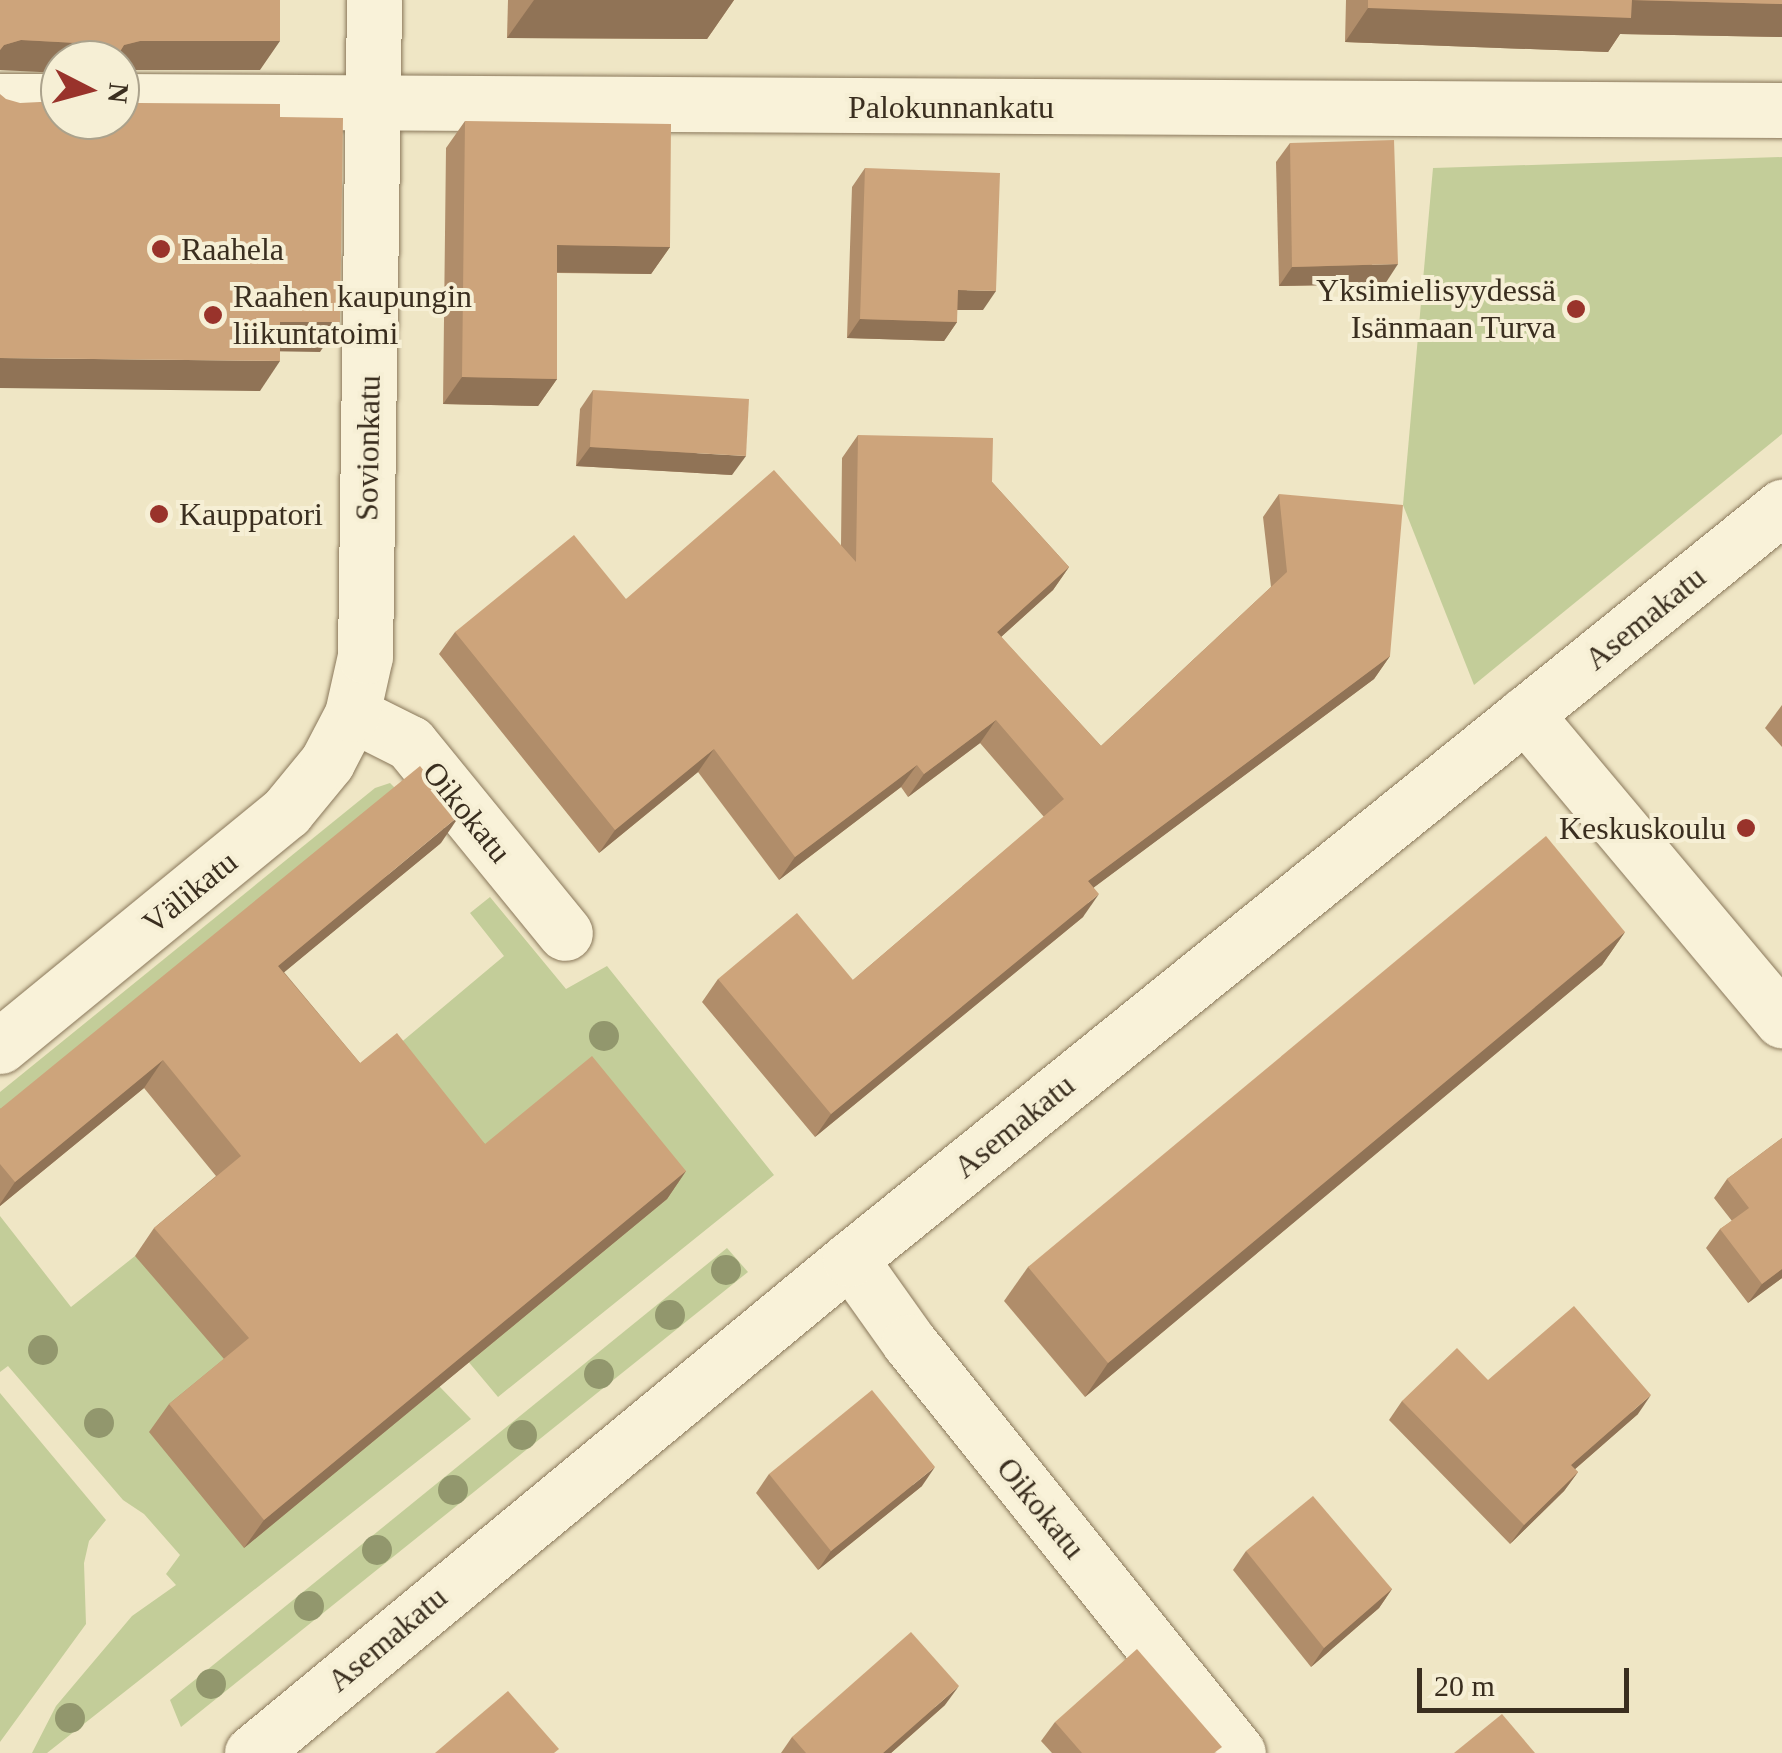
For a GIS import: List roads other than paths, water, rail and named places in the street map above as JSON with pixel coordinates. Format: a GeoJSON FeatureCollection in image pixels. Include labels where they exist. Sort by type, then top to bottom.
{"type":"FeatureCollection","features":[{"type":"Feature","properties":{"kind":"street","name":"Sovionkatu"},"geometry":{"type":"LineString","coordinates":[[352,714],[365,656],[374,0]]}},
{"type":"Feature","properties":{"kind":"street"},"geometry":{"type":"LineString","coordinates":[[0,102],[40,101]]}},
{"type":"Feature","properties":{"kind":"street","name":"Palokunnankatu"},"geometry":{"type":"LineString","coordinates":[[140,101],[1782,110]]}},
{"type":"Feature","properties":{"kind":"street","name":"Asemakatu"},"geometry":{"type":"LineString","coordinates":[[252,1753],[850,1258],[1782,507]]}},
{"type":"Feature","properties":{"kind":"street","name":"Oikokatu"},"geometry":{"type":"LineString","coordinates":[[352,714],[410,743],[566,933]]}},
{"type":"Feature","properties":{"kind":"street","name":"Välikatu"},"geometry":{"type":"LineString","coordinates":[[0,1046],[286,812],[327,762],[352,714]]}},
{"type":"Feature","properties":{"kind":"street"},"geometry":{"type":"LineString","coordinates":[[1525,714],[1782,1020]]}},
{"type":"Feature","properties":{"kind":"street","name":"Oikokatu"},"geometry":{"type":"LineString","coordinates":[[850,1258],[909,1342],[1238,1753]]}},
{"type":"Feature","properties":{"kind":"place","name":"Raahela"},"geometry":{"type":"Point","coordinates":[161,249]}},
{"type":"Feature","properties":{"kind":"place","name":"Yksimielisyydessä Isänmaan Turva"},"geometry":{"type":"Point","coordinates":[1576,309]}},
{"type":"Feature","properties":{"kind":"place","name":"Raahen kaupungin liikuntatoimi"},"geometry":{"type":"Point","coordinates":[213,315]}},
{"type":"Feature","properties":{"kind":"place","name":"Kauppatori"},"geometry":{"type":"Point","coordinates":[159,514]}},
{"type":"Feature","properties":{"kind":"place","name":"Keskuskoulu"},"geometry":{"type":"Point","coordinates":[1746,828]}}]}
